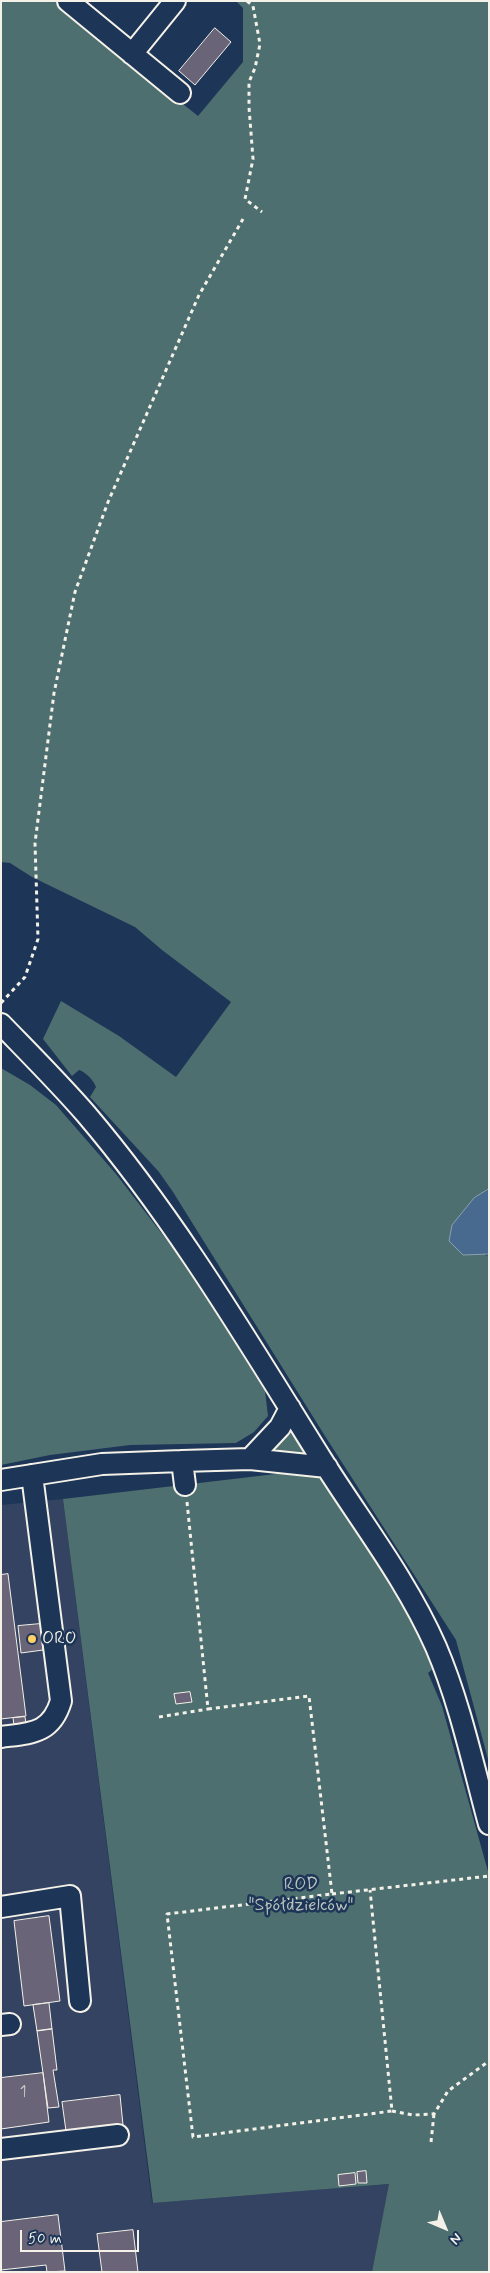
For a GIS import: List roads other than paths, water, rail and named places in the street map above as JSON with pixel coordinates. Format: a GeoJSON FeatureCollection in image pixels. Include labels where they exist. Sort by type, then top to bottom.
{"type":"FeatureCollection","features":[{"type":"Feature","properties":{"kind":"street"},"geometry":{"type":"LineString","coordinates":[[68,1],[180,93]]}},
{"type":"Feature","properties":{"kind":"street"},"geometry":{"type":"LineString","coordinates":[[132,54],[175,1]]}},
{"type":"Feature","properties":{"kind":"street"},"geometry":{"type":"LineString","coordinates":[[1,1024],[86,1115],[162,1212],[207,1276],[398,1576],[426,1625],[453,1694],[489,1824]]}},
{"type":"Feature","properties":{"kind":"street"},"geometry":{"type":"LineString","coordinates":[[250,1460],[276,1432],[290,1408]]}},
{"type":"Feature","properties":{"kind":"street"},"geometry":{"type":"LineString","coordinates":[[1,1480],[102,1464],[250,1460],[327,1467]]}},
{"type":"Feature","properties":{"kind":"street"},"geometry":{"type":"LineString","coordinates":[[182,1461],[185,1485]]}},
{"type":"Feature","properties":{"kind":"street"},"geometry":{"type":"LineString","coordinates":[[1,1737],[33,1733],[46,1727],[57,1714],[60,1701],[32,1475]]}},
{"type":"Feature","properties":{"kind":"street"},"geometry":{"type":"LineString","coordinates":[[1,1907],[70,1896],[80,2001]]}},
{"type":"Feature","properties":{"kind":"street"},"geometry":{"type":"LineString","coordinates":[[1,2150],[118,2135]]}},
{"type":"Feature","properties":{"kind":"place","name":"ORO"},"geometry":{"type":"Point","coordinates":[32,1639]}},
{"type":"Feature","properties":{"kind":"park label","name":"ROD \"Spółdzielców\""},"geometry":{"type":"Point","coordinates":[301,1895]}}]}
